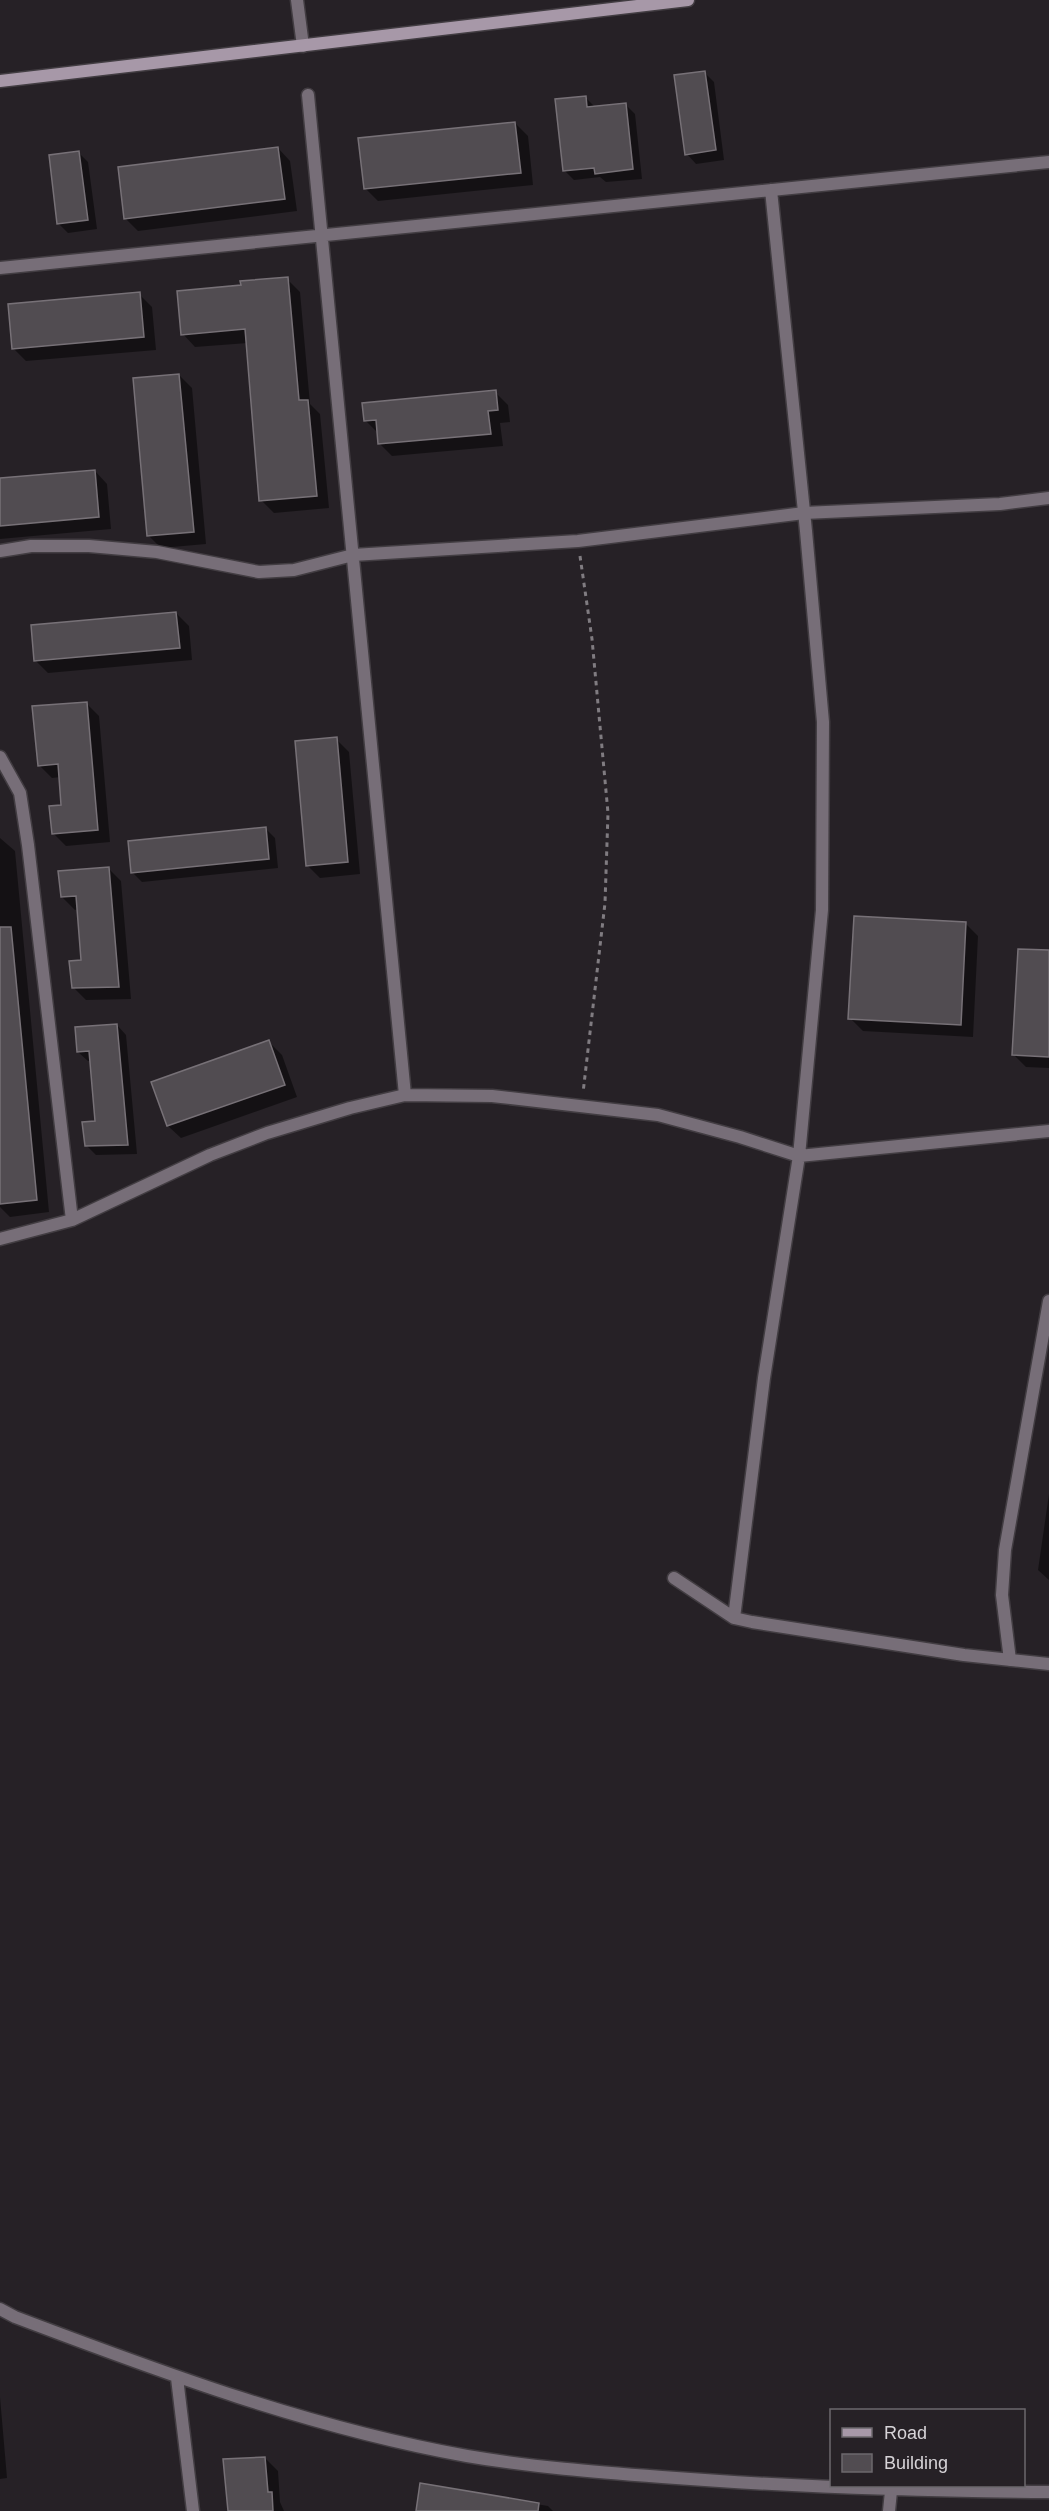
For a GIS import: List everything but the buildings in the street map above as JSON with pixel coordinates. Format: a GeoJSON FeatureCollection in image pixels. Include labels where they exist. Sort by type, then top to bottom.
{"type":"FeatureCollection","features":[{"type":"Feature","properties":{"kind":"main road"},"geometry":{"type":"LineString","coordinates":[[0,81],[688,0]]}},
{"type":"Feature","properties":{"kind":"street"},"geometry":{"type":"LineString","coordinates":[[297,0],[303,46]]}},
{"type":"Feature","properties":{"kind":"street"},"geometry":{"type":"LineString","coordinates":[[308,95],[405,1095]]}},
{"type":"Feature","properties":{"kind":"street"},"geometry":{"type":"LineString","coordinates":[[0,268],[1049,162]]}},
{"type":"Feature","properties":{"kind":"street"},"geometry":{"type":"LineString","coordinates":[[734,1618],[764,1378],[799,1156],[822,910],[823,722],[771,190]]}},
{"type":"Feature","properties":{"kind":"street"},"geometry":{"type":"LineString","coordinates":[[0,551],[31,546],[100,547],[157,552],[260,572],[294,570],[353,555],[578,540],[804,513],[1000,504],[1049,498]]}},
{"type":"Feature","properties":{"kind":"street"},"geometry":{"type":"LineString","coordinates":[[0,757],[20,793],[72,1220]]}},
{"type":"Feature","properties":{"kind":"street"},"geometry":{"type":"LineString","coordinates":[[0,1239],[72,1220],[210,1155],[248,1140],[350,1108],[405,1095],[492,1096],[658,1115],[799,1156],[1049,1131]]}},
{"type":"Feature","properties":{"kind":"street"},"geometry":{"type":"LineString","coordinates":[[1010,1660],[1002,1595],[1005,1550],[1049,1301]]}},
{"type":"Feature","properties":{"kind":"street"},"geometry":{"type":"LineString","coordinates":[[674,1578],[734,1618],[941,1652],[1049,1664]]}},
{"type":"Feature","properties":{"kind":"street"},"geometry":{"type":"LineString","coordinates":[[0,2309],[15,2317],[177,2378],[363,2434],[464,2455],[538,2467],[830,2487]]}},
{"type":"Feature","properties":{"kind":"street"},"geometry":{"type":"LineString","coordinates":[[177,2378],[193,2511]]}},
{"type":"Feature","properties":{"kind":"street"},"geometry":{"type":"LineString","coordinates":[[832,2487],[891,2491],[1049,2492]]}},
{"type":"Feature","properties":{"kind":"street"},"geometry":{"type":"LineString","coordinates":[[890,2511],[891,2491]]}},
{"type":"Feature","properties":{"kind":"path"},"geometry":{"type":"LineString","coordinates":[[578,540],[592,639],[608,813],[605,903],[581,1106]]}}]}
